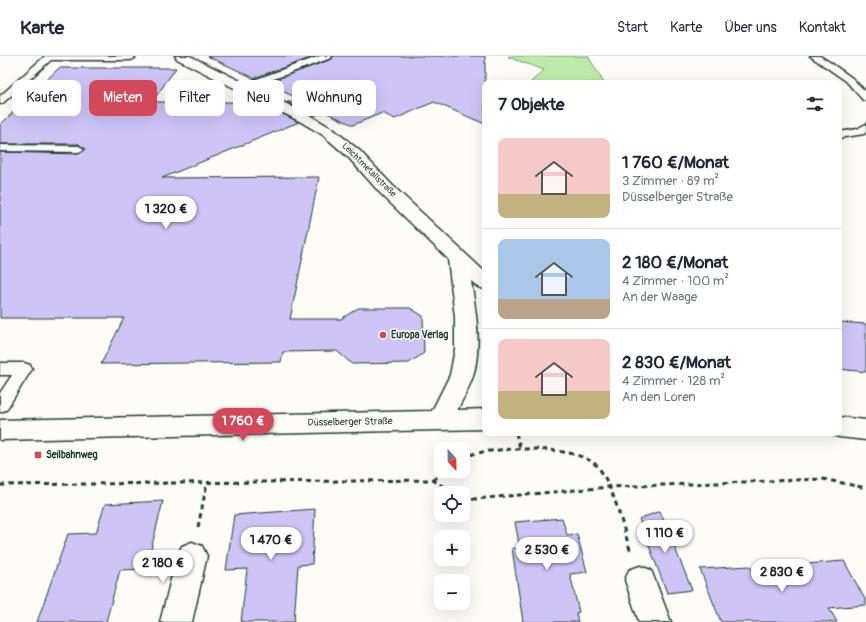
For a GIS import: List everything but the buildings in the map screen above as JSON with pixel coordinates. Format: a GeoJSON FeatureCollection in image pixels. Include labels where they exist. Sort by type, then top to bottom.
{"type":"FeatureCollection","features":[{"type":"Feature","properties":{"kind":"street","name":"Leichtmetallstraße"},"geometry":{"type":"LineString","coordinates":[[180,56],[233,82]]}},
{"type":"Feature","properties":{"kind":"street","name":"Leichtmetallstraße"},"geometry":{"type":"LineString","coordinates":[[284,108],[320,126],[340,142],[458,259],[482,280]]}},
{"type":"Feature","properties":{"kind":"street"},"geometry":{"type":"LineString","coordinates":[[440,420],[461,376],[465,358],[465,326],[462,280],[458,259]]}},
{"type":"Feature","properties":{"kind":"street","name":"Düsselberger Straße"},"geometry":{"type":"LineString","coordinates":[[0,430],[482,419]]}},
{"type":"Feature","properties":{"kind":"street"},"geometry":{"type":"LineString","coordinates":[[842,427],[866,430]]}},
{"type":"Feature","properties":{"kind":"street"},"geometry":{"type":"LineString","coordinates":[[176,622],[192,556]]}},
{"type":"Feature","properties":{"kind":"street"},"geometry":{"type":"LineString","coordinates":[[640,580],[655,622]]}},
{"type":"Feature","properties":{"kind":"lane"},"geometry":{"type":"LineString","coordinates":[[262,80],[328,56]]}},
{"type":"Feature","properties":{"kind":"lane"},"geometry":{"type":"LineString","coordinates":[[814,56],[855,85],[861,90],[866,98]]}},
{"type":"Feature","properties":{"kind":"lane"},"geometry":{"type":"LineString","coordinates":[[0,101],[50,57],[131,58]]}},
{"type":"Feature","properties":{"kind":"lane"},"geometry":{"type":"LineString","coordinates":[[842,135],[860,132],[866,127]]}},
{"type":"Feature","properties":{"kind":"lane"},"geometry":{"type":"LineString","coordinates":[[0,148],[79,149]]}},
{"type":"Feature","properties":{"kind":"lane"},"geometry":{"type":"LineString","coordinates":[[0,370],[24,369],[0,406]]}},
{"type":"Feature","properties":{"kind":"path"},"geometry":{"type":"LineString","coordinates":[[517,436],[520,448]]}},
{"type":"Feature","properties":{"kind":"path"},"geometry":{"type":"LineString","coordinates":[[470,455],[520,448],[565,452],[584,457],[597,466],[610,487],[640,580]]}},
{"type":"Feature","properties":{"kind":"path"},"geometry":{"type":"LineString","coordinates":[[0,485],[433,480],[436,478]]}},
{"type":"Feature","properties":{"kind":"path"},"geometry":{"type":"LineString","coordinates":[[470,501],[610,487],[822,479],[866,488]]}},
{"type":"Feature","properties":{"kind":"path"},"geometry":{"type":"LineString","coordinates":[[433,480],[442,486]]}},
{"type":"Feature","properties":{"kind":"path"},"geometry":{"type":"LineString","coordinates":[[192,556],[207,483]]}},
{"type":"Feature","properties":{"kind":"green space"},"geometry":{"type":"Polygon","coordinates":[[[588,56],[602,80],[533,80],[544,70],[508,57],[588,56]]]}},
{"type":"Feature","properties":{"kind":"place","name":"Europa Verlag"},"geometry":{"type":"Point","coordinates":[383,335]}},
{"type":"Feature","properties":{"kind":"place","name":"Seilbahnweg"},"geometry":{"type":"Point","coordinates":[38,455]}}]}
